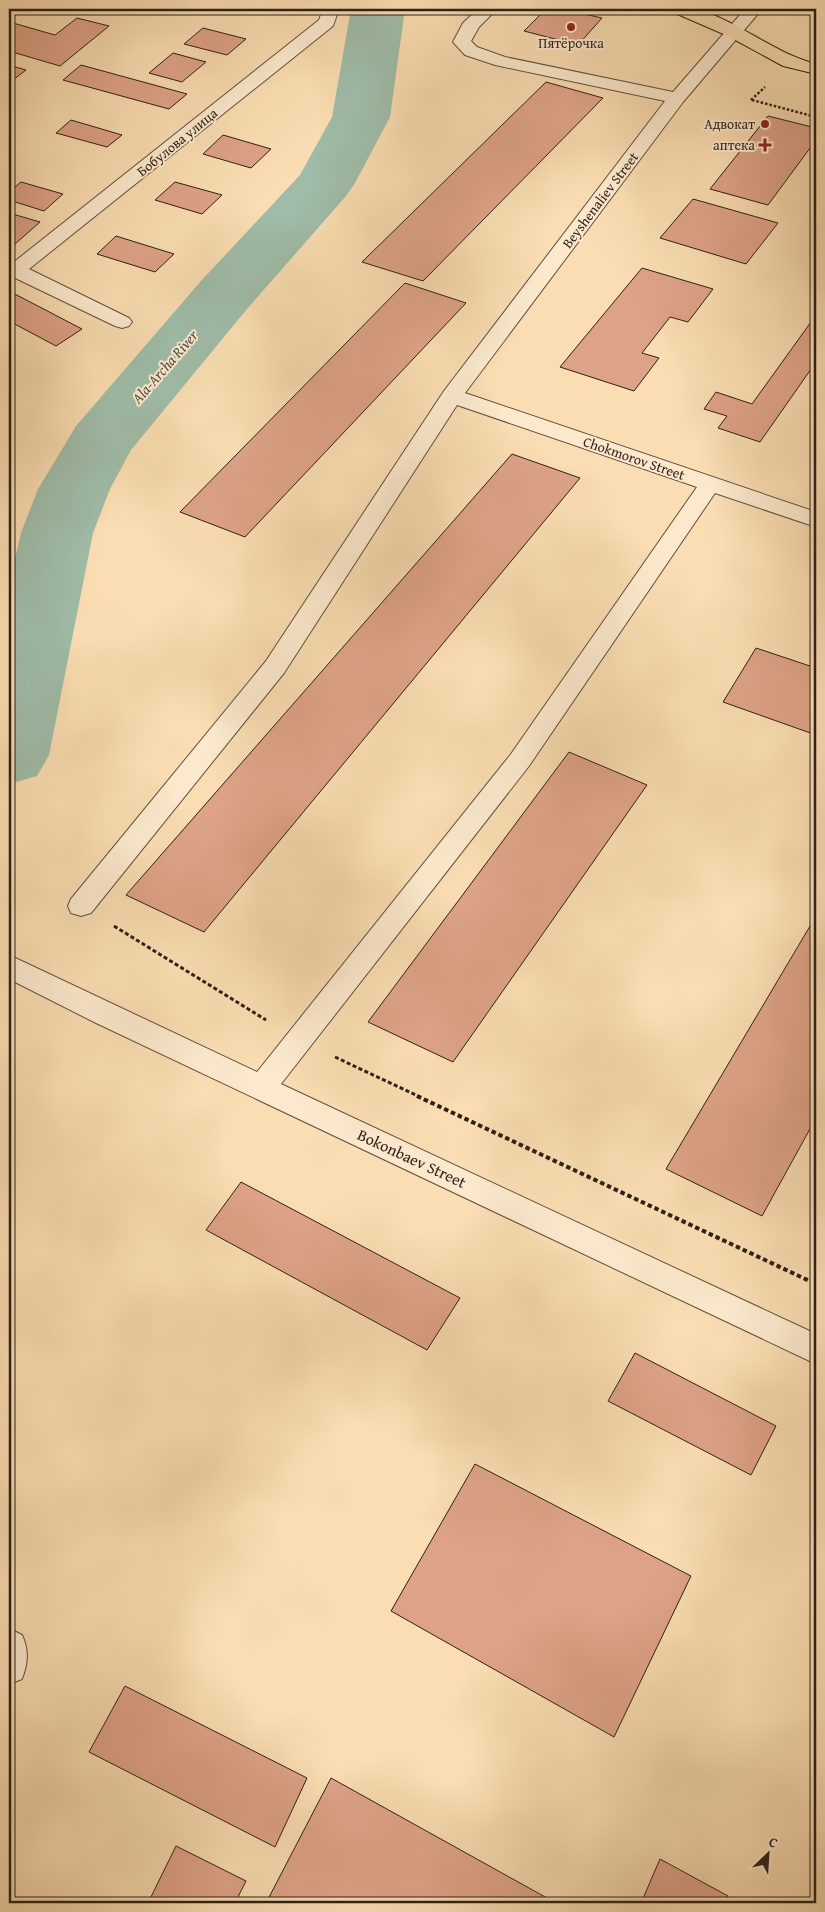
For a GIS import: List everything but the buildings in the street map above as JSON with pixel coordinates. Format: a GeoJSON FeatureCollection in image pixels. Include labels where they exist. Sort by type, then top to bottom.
{"type":"FeatureCollection","features":[{"type":"Feature","properties":{"kind":"main road"},"geometry":{"type":"LineString","coordinates":[[681,9],[734,32],[789,62],[816,69]]}},
{"type":"Feature","properties":{"kind":"street","name":"Бобулова улица"},"geometry":{"type":"LineString","coordinates":[[12,268],[327,22],[331,9]]}},
{"type":"Feature","properties":{"kind":"street"},"geometry":{"type":"LineString","coordinates":[[489,9],[478,16],[468,28],[462,42],[471,51],[501,61],[677,98]]}},
{"type":"Feature","properties":{"kind":"street","name":"Beyshenaliev Street"},"geometry":{"type":"LineString","coordinates":[[81,906],[275,667],[452,396],[677,98],[754,9]]}},
{"type":"Feature","properties":{"kind":"street"},"geometry":{"type":"LineString","coordinates":[[12,268],[122,322]]}},
{"type":"Feature","properties":{"kind":"street","name":"Chokmorov Street"},"geometry":{"type":"LineString","coordinates":[[452,396],[816,520]]}},
{"type":"Feature","properties":{"kind":"street"},"geometry":{"type":"LineString","coordinates":[[262,1087],[520,760],[710,484]]}},
{"type":"Feature","properties":{"kind":"street","name":"Bokonbaev Street"},"geometry":{"type":"LineString","coordinates":[[9,966],[104,1014],[816,1349]]}},
{"type":"Feature","properties":{"kind":"path"},"geometry":{"type":"LineString","coordinates":[[751,100],[816,117]]}},
{"type":"Feature","properties":{"kind":"path"},"geometry":{"type":"LineString","coordinates":[[81,906],[300,1041],[816,1284]]}},
{"type":"Feature","properties":{"kind":"waterway","name":"Ala-Archa River"},"geometry":{"type":"LineString","coordinates":[[9,755],[57,533],[74,489],[101,441],[224,295],[325,183],[361,117],[378,9]]}},
{"type":"Feature","properties":{"kind":"place","name":"Пятёрочка"},"geometry":{"type":"Point","coordinates":[571,27]}},
{"type":"Feature","properties":{"kind":"place","name":"Адвокат"},"geometry":{"type":"Point","coordinates":[765,124]}},
{"type":"Feature","properties":{"kind":"place","name":"аптека"},"geometry":{"type":"Point","coordinates":[765,145]}}]}
